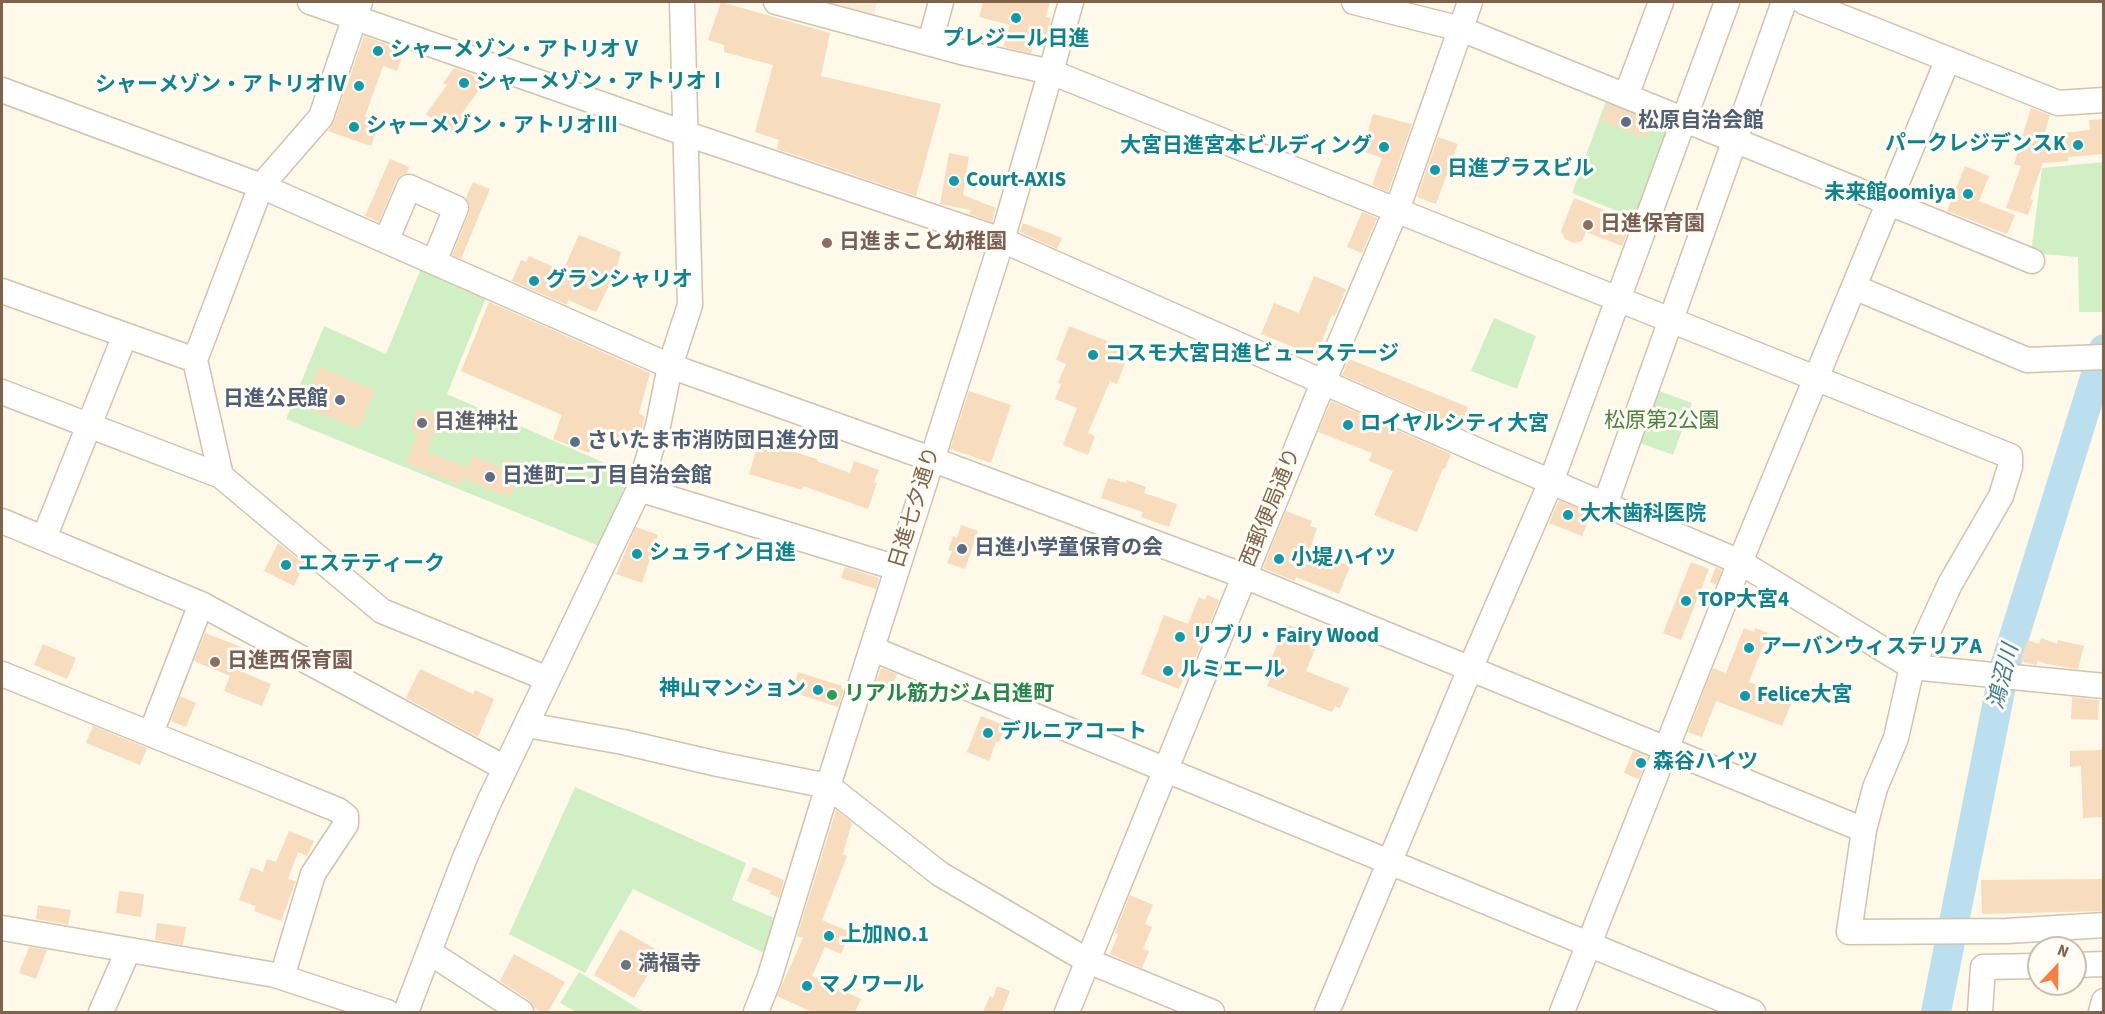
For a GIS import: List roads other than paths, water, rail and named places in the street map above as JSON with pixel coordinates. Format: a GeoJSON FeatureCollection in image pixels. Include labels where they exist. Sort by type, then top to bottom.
{"type":"FeatureCollection","features":[{"type":"Feature","properties":{"kind":"street"},"geometry":{"type":"LineString","coordinates":[[310,2],[357,9],[684,133],[1002,240],[1323,383],[1740,562],[1911,667],[2103,686]]}},
{"type":"Feature","properties":{"kind":"street"},"geometry":{"type":"LineString","coordinates":[[406,1012],[464,860],[505,768],[639,489],[658,426],[670,366],[690,305],[682,2]]}},
{"type":"Feature","properties":{"kind":"street"},"geometry":{"type":"LineString","coordinates":[[776,2],[930,44],[1051,72],[2010,456],[2010,467],[2001,496],[1950,584],[1911,667],[1896,738],[1875,788],[1864,830],[1849,932],[1951,932],[2103,925]]}},
{"type":"Feature","properties":{"kind":"street"},"geometry":{"type":"LineString","coordinates":[[930,44],[941,2]]}},
{"type":"Feature","properties":{"kind":"street","name":"日進七夕通り"},"geometry":{"type":"LineString","coordinates":[[756,1012],[769,979],[931,459],[1002,240],[1071,2]]}},
{"type":"Feature","properties":{"kind":"street"},"geometry":{"type":"LineString","coordinates":[[1354,2],[1461,29],[2032,261]]}},
{"type":"Feature","properties":{"kind":"street","name":"西郵便局通り"},"geometry":{"type":"LineString","coordinates":[[1066,1012],[1396,210],[1470,2]]}},
{"type":"Feature","properties":{"kind":"street"},"geometry":{"type":"LineString","coordinates":[[1626,96],[1661,2]]}},
{"type":"Feature","properties":{"kind":"street"},"geometry":{"type":"LineString","coordinates":[[1327,1012],[1470,669],[1551,482],[1727,2]]}},
{"type":"Feature","properties":{"kind":"street"},"geometry":{"type":"LineString","coordinates":[[1605,505],[1784,2]]}},
{"type":"Feature","properties":{"kind":"street"},"geometry":{"type":"LineString","coordinates":[[1804,2],[2058,103],[2103,100]]}},
{"type":"Feature","properties":{"kind":"street"},"geometry":{"type":"LineString","coordinates":[[221,476],[195,360],[261,186],[321,117],[357,9]]}},
{"type":"Feature","properties":{"kind":"street"},"geometry":{"type":"LineString","coordinates":[[1562,1012],[1740,562],[1948,59]]}},
{"type":"Feature","properties":{"kind":"street"},"geometry":{"type":"LineString","coordinates":[[2,90],[261,186],[670,366],[931,459],[1244,576],[1864,830]]}},
{"type":"Feature","properties":{"kind":"street"},"geometry":{"type":"LineString","coordinates":[[386,241],[409,187],[456,208],[434,262]]}},
{"type":"Feature","properties":{"kind":"street"},"geometry":{"type":"LineString","coordinates":[[1854,287],[2026,360],[2100,358]]}},
{"type":"Feature","properties":{"kind":"street"},"geometry":{"type":"LineString","coordinates":[[2,291],[195,360]]}},
{"type":"Feature","properties":{"kind":"street"},"geometry":{"type":"LineString","coordinates":[[44,538],[125,335]]}},
{"type":"Feature","properties":{"kind":"street"},"geometry":{"type":"LineString","coordinates":[[2,392],[221,476],[382,611],[548,679]]}},
{"type":"Feature","properties":{"kind":"street"},"geometry":{"type":"LineString","coordinates":[[639,489],[897,568]]}},
{"type":"Feature","properties":{"kind":"street"},"geometry":{"type":"LineString","coordinates":[[2,521],[201,604],[505,768]]}},
{"type":"Feature","properties":{"kind":"street"},"geometry":{"type":"LineString","coordinates":[[151,733],[201,604]]}},
{"type":"Feature","properties":{"kind":"street"},"geometry":{"type":"LineString","coordinates":[[873,649],[1753,1012]]}},
{"type":"Feature","properties":{"kind":"street"},"geometry":{"type":"LineString","coordinates":[[2,674],[338,810],[346,816],[346,824],[313,874],[282,977]]}},
{"type":"Feature","properties":{"kind":"street"},"geometry":{"type":"LineString","coordinates":[[527,725],[623,742],[828,786],[940,874],[1088,961],[1212,1012]]}},
{"type":"Feature","properties":{"kind":"street"},"geometry":{"type":"LineString","coordinates":[[2,928],[282,977],[387,1012]]}},
{"type":"Feature","properties":{"kind":"street"},"geometry":{"type":"LineString","coordinates":[[101,1012],[128,951]]}},
{"type":"Feature","properties":{"kind":"street"},"geometry":{"type":"LineString","coordinates":[[429,952],[521,1012]]}},
{"type":"Feature","properties":{"kind":"street"},"geometry":{"type":"LineString","coordinates":[[2087,965],[2103,964]]}},
{"type":"Feature","properties":{"kind":"street"},"geometry":{"type":"LineString","coordinates":[[1980,1012],[1983,967],[2027,966]]}},
{"type":"Feature","properties":{"kind":"street"},"geometry":{"type":"LineString","coordinates":[[2101,1012],[2103,1001]]}},
{"type":"Feature","properties":{"kind":"waterway","name":"鴻沼川"},"geometry":{"type":"LineString","coordinates":[[1936,1012],[2005,666],[2104,349]]}},
{"type":"Feature","properties":{"kind":"place","name":"プレジール日進"},"geometry":{"type":"Point","coordinates":[1016,18]}},
{"type":"Feature","properties":{"kind":"place","name":"シャーメゾン・アトリオⅤ"},"geometry":{"type":"Point","coordinates":[378,51]}},
{"type":"Feature","properties":{"kind":"place","name":"シャーメゾン・アトリオⅠ"},"geometry":{"type":"Point","coordinates":[464,83]}},
{"type":"Feature","properties":{"kind":"place","name":"シャーメゾン・アトリオⅣ"},"geometry":{"type":"Point","coordinates":[359,86]}},
{"type":"Feature","properties":{"kind":"place","name":"松原自治会館"},"geometry":{"type":"Point","coordinates":[1626,122]}},
{"type":"Feature","properties":{"kind":"place","name":"シャーメゾン・アトリオⅢ"},"geometry":{"type":"Point","coordinates":[354,127]}},
{"type":"Feature","properties":{"kind":"place","name":"パークレジデンスK"},"geometry":{"type":"Point","coordinates":[2078,145]}},
{"type":"Feature","properties":{"kind":"place","name":"大宮日進宮本ビルディング"},"geometry":{"type":"Point","coordinates":[1384,147]}},
{"type":"Feature","properties":{"kind":"place","name":"日進プラスビル"},"geometry":{"type":"Point","coordinates":[1435,170]}},
{"type":"Feature","properties":{"kind":"place","name":"Court-AXIS"},"geometry":{"type":"Point","coordinates":[954,181]}},
{"type":"Feature","properties":{"kind":"place","name":"未来館oomiya"},"geometry":{"type":"Point","coordinates":[1968,194]}},
{"type":"Feature","properties":{"kind":"place","name":"日進保育園"},"geometry":{"type":"Point","coordinates":[1588,225]}},
{"type":"Feature","properties":{"kind":"place","name":"日進まこと幼稚園"},"geometry":{"type":"Point","coordinates":[827,243]}},
{"type":"Feature","properties":{"kind":"place","name":"グランシャリオ"},"geometry":{"type":"Point","coordinates":[534,281]}},
{"type":"Feature","properties":{"kind":"place","name":"コスモ大宮日進ビューステージ"},"geometry":{"type":"Point","coordinates":[1093,355]}},
{"type":"Feature","properties":{"kind":"place","name":"日進公民館"},"geometry":{"type":"Point","coordinates":[340,400]}},
{"type":"Feature","properties":{"kind":"place","name":"日進神社"},"geometry":{"type":"Point","coordinates":[422,423]}},
{"type":"Feature","properties":{"kind":"place","name":"ロイヤルシティ大宮"},"geometry":{"type":"Point","coordinates":[1348,425]}},
{"type":"Feature","properties":{"kind":"place","name":"さいたま市消防団日進分団"},"geometry":{"type":"Point","coordinates":[575,442]}},
{"type":"Feature","properties":{"kind":"place","name":"日進町二丁目自治会館"},"geometry":{"type":"Point","coordinates":[490,477]}},
{"type":"Feature","properties":{"kind":"place","name":"大木歯科医院"},"geometry":{"type":"Point","coordinates":[1568,515]}},
{"type":"Feature","properties":{"kind":"place","name":"日進小学童保育の会"},"geometry":{"type":"Point","coordinates":[962,549]}},
{"type":"Feature","properties":{"kind":"place","name":"シュライン日進"},"geometry":{"type":"Point","coordinates":[637,554]}},
{"type":"Feature","properties":{"kind":"place","name":"小堤ハイツ"},"geometry":{"type":"Point","coordinates":[1279,559]}},
{"type":"Feature","properties":{"kind":"place","name":"エステティーク"},"geometry":{"type":"Point","coordinates":[286,565]}},
{"type":"Feature","properties":{"kind":"place","name":"TOP大宮4"},"geometry":{"type":"Point","coordinates":[1686,601]}},
{"type":"Feature","properties":{"kind":"place","name":"リブリ・Fairy Wood"},"geometry":{"type":"Point","coordinates":[1180,637]}},
{"type":"Feature","properties":{"kind":"place","name":"アーバンウィステリアA"},"geometry":{"type":"Point","coordinates":[1749,648]}},
{"type":"Feature","properties":{"kind":"place","name":"日進西保育園"},"geometry":{"type":"Point","coordinates":[215,662]}},
{"type":"Feature","properties":{"kind":"place","name":"ルミエール"},"geometry":{"type":"Point","coordinates":[1168,671]}},
{"type":"Feature","properties":{"kind":"place","name":"神山マンション"},"geometry":{"type":"Point","coordinates":[818,690]}},
{"type":"Feature","properties":{"kind":"place","name":"リアル筋力ジム日進町"},"geometry":{"type":"Point","coordinates":[832,695]}},
{"type":"Feature","properties":{"kind":"place","name":"Felice大宮"},"geometry":{"type":"Point","coordinates":[1745,696]}},
{"type":"Feature","properties":{"kind":"place","name":"デルニアコート"},"geometry":{"type":"Point","coordinates":[988,733]}},
{"type":"Feature","properties":{"kind":"place","name":"森谷ハイツ"},"geometry":{"type":"Point","coordinates":[1641,763]}},
{"type":"Feature","properties":{"kind":"place","name":"上加NO.1"},"geometry":{"type":"Point","coordinates":[829,936]}},
{"type":"Feature","properties":{"kind":"place","name":"満福寺"},"geometry":{"type":"Point","coordinates":[626,965]}},
{"type":"Feature","properties":{"kind":"place","name":"マノワール"},"geometry":{"type":"Point","coordinates":[807,986]}},
{"type":"Feature","properties":{"kind":"park label","name":"松原第2公園"},"geometry":{"type":"Point","coordinates":[1662,422]}}]}
